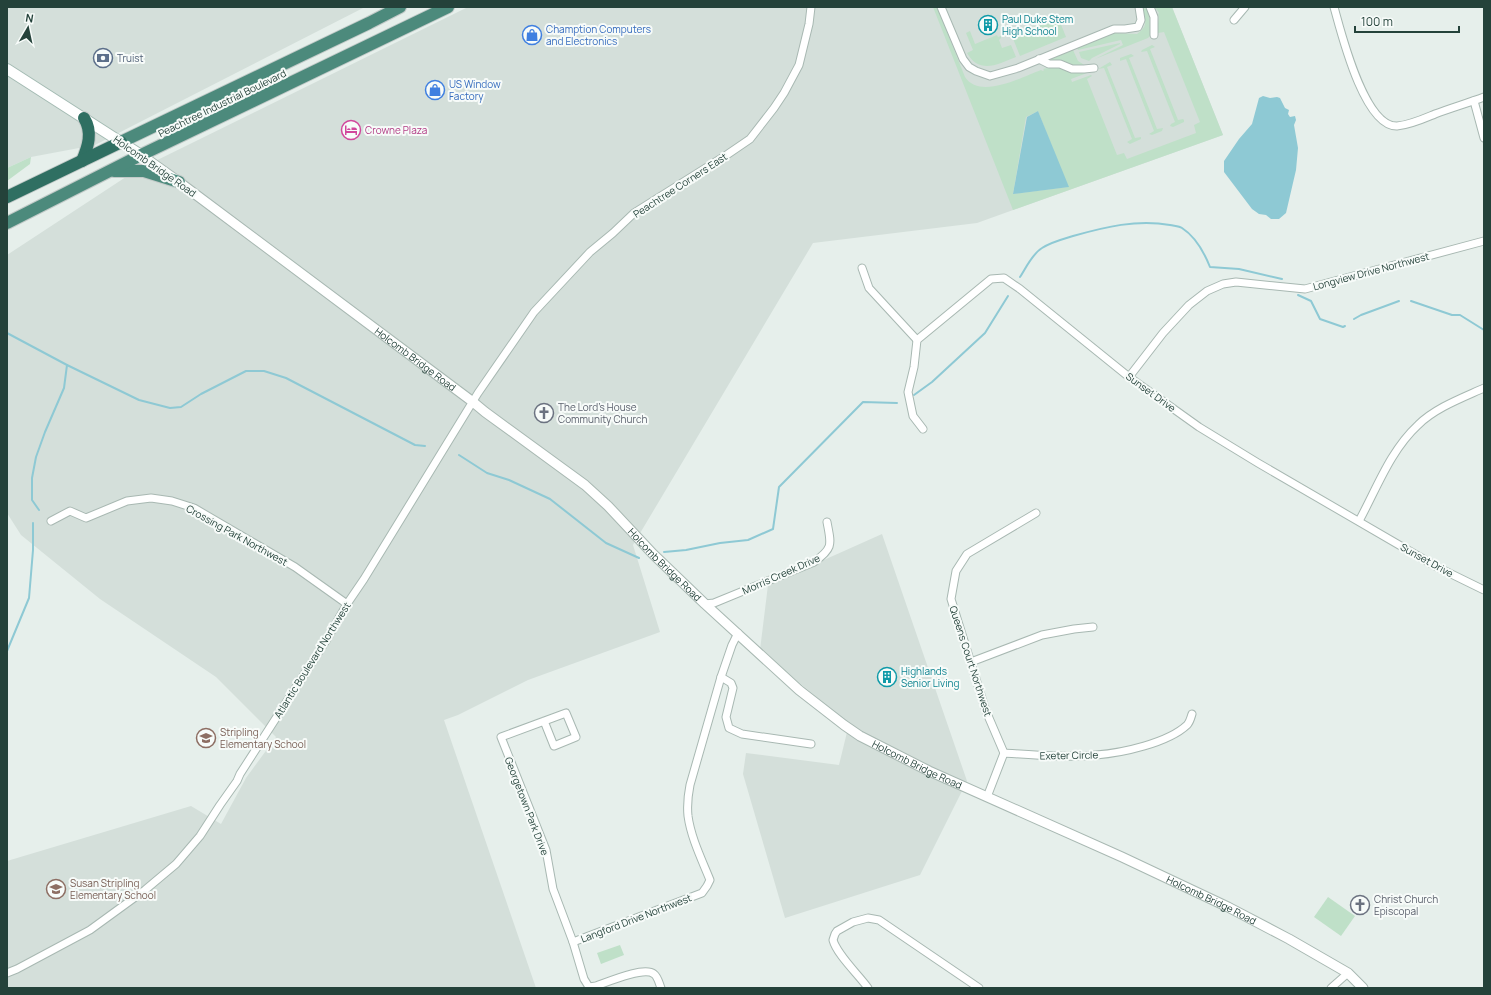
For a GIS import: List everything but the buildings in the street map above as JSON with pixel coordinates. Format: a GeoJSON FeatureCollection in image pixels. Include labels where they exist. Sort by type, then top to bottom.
{"type":"FeatureCollection","features":[{"type":"Feature","properties":{"kind":"highway","name":"Peachtree Industrial Boulevard"},"geometry":{"type":"LineString","coordinates":[[7,197],[400,7]]}},
{"type":"Feature","properties":{"kind":"highway","name":"Peachtree Industrial Boulevard"},"geometry":{"type":"LineString","coordinates":[[7,223],[141,155],[448,7]]}},
{"type":"Feature","properties":{"kind":"highway"},"geometry":{"type":"LineString","coordinates":[[82,161],[87,150],[89,135],[87,123],[84,118]]}},
{"type":"Feature","properties":{"kind":"highway"},"geometry":{"type":"LineString","coordinates":[[109,171],[144,171],[179,182]]}},
{"type":"Feature","properties":{"kind":"main road","name":"Holcomb Bridge Road"},"geometry":{"type":"LineString","coordinates":[[7,70],[141,155]]}},
{"type":"Feature","properties":{"kind":"street","name":"Peachtree Corners East"},"geometry":{"type":"LineString","coordinates":[[473,402],[534,312],[590,252],[634,213],[750,139],[780,99],[799,64],[809,24],[811,7]]}},
{"type":"Feature","properties":{"kind":"street"},"geometry":{"type":"LineString","coordinates":[[941,7],[962,59],[976,72],[990,76],[1018,68],[1114,29],[1125,29],[1138,26],[1141,20],[1139,7]]}},
{"type":"Feature","properties":{"kind":"street"},"geometry":{"type":"LineString","coordinates":[[1150,7],[1154,17],[1154,35]]}},
{"type":"Feature","properties":{"kind":"street"},"geometry":{"type":"LineString","coordinates":[[1234,20],[1245,7]]}},
{"type":"Feature","properties":{"kind":"street"},"geometry":{"type":"LineString","coordinates":[[1334,7],[1351,64],[1367,101],[1381,120],[1390,125],[1397,126],[1418,121],[1484,97]]}},
{"type":"Feature","properties":{"kind":"street"},"geometry":{"type":"LineString","coordinates":[[1039,59],[1049,64],[1060,64],[1072,68],[1094,68]]}},
{"type":"Feature","properties":{"kind":"street"},"geometry":{"type":"LineString","coordinates":[[1474,101],[1484,138]]}},
{"type":"Feature","properties":{"kind":"street","name":"Holcomb Bridge Road"},"geometry":{"type":"LineString","coordinates":[[141,155],[585,485],[608,506],[653,554],[705,604],[799,690],[860,736],[929,771],[1228,906],[1348,973],[1363,988]]}},
{"type":"Feature","properties":{"kind":"street","name":"Longview Drive Northwest"},"geometry":{"type":"LineString","coordinates":[[1130,377],[1163,333],[1189,305],[1207,291],[1223,284],[1236,282],[1305,289],[1484,241]]}},
{"type":"Feature","properties":{"kind":"street"},"geometry":{"type":"LineString","coordinates":[[862,268],[869,288],[917,340],[914,368],[908,392],[913,416],[923,429]]}},
{"type":"Feature","properties":{"kind":"street","name":"Sunset Drive"},"geometry":{"type":"LineString","coordinates":[[917,340],[991,279],[1004,278],[1020,289],[1130,377],[1199,426],[1258,463],[1437,567],[1484,590]]}},
{"type":"Feature","properties":{"kind":"street"},"geometry":{"type":"LineString","coordinates":[[1359,521],[1400,445],[1418,424],[1445,406],[1484,388]]}},
{"type":"Feature","properties":{"kind":"street","name":"Atlantic Boulevard Northwest"},"geometry":{"type":"LineString","coordinates":[[7,973],[90,930],[146,890],[176,864],[200,836],[237,781],[240,774],[327,639],[347,604],[473,402]]}},
{"type":"Feature","properties":{"kind":"street","name":"Crossing Park Northwest"},"geometry":{"type":"LineString","coordinates":[[51,521],[70,511],[86,518],[128,500],[151,498],[172,501],[194,508],[295,567],[347,604]]}},
{"type":"Feature","properties":{"kind":"street","name":"Queens Court Northwest"},"geometry":{"type":"LineString","coordinates":[[1004,753],[986,711],[951,599],[956,572],[966,554],[1036,513]]}},
{"type":"Feature","properties":{"kind":"street","name":"Morris Creek Drive"},"geometry":{"type":"LineString","coordinates":[[705,604],[714,603],[814,562],[825,554],[830,542],[827,522]]}},
{"type":"Feature","properties":{"kind":"street"},"geometry":{"type":"LineString","coordinates":[[971,662],[1042,635],[1093,627]]}},
{"type":"Feature","properties":{"kind":"street","name":"Langford Drive Northwest"},"geometry":{"type":"LineString","coordinates":[[661,988],[656,975],[650,971],[641,971],[589,987],[584,979],[573,942],[702,893],[708,886],[710,880],[688,817],[688,798],[690,785],[721,677],[732,645],[738,633]]}},
{"type":"Feature","properties":{"kind":"street"},"geometry":{"type":"LineString","coordinates":[[721,677],[731,683],[732,688],[726,717],[729,728],[742,734],[811,744]]}},
{"type":"Feature","properties":{"kind":"street","name":"Georgetown Park Drive"},"geometry":{"type":"LineString","coordinates":[[544,721],[554,746],[576,737],[566,713],[544,721],[501,737],[546,850],[553,889],[573,942]]}},
{"type":"Feature","properties":{"kind":"street","name":"Exeter Circle"},"geometry":{"type":"LineString","coordinates":[[1004,753],[1037,756],[1096,756],[1138,748],[1168,738],[1188,724],[1192,714]]}},
{"type":"Feature","properties":{"kind":"street"},"geometry":{"type":"LineString","coordinates":[[987,797],[1004,753]]}},
{"type":"Feature","properties":{"kind":"street"},"geometry":{"type":"LineString","coordinates":[[868,988],[840,954],[834,943],[835,934],[853,922],[873,918],[879,920],[979,988]]}},
{"type":"Feature","properties":{"kind":"street"},"geometry":{"type":"LineString","coordinates":[[1331,988],[1348,973]]}},
{"type":"Feature","properties":{"kind":"shaded area"},"geometry":{"type":"Polygon","coordinates":[[[7,7],[365,7],[95,145],[31,157],[7,168],[7,7]]]}},
{"type":"Feature","properties":{"kind":"shaded area"},"geometry":{"type":"Polygon","coordinates":[[[468,7],[1172,7],[1223,135],[977,223],[813,243],[633,545],[660,632],[528,680],[458,715],[444,720],[536,988],[7,988],[7,861],[191,806],[221,824],[246,778],[276,737],[216,677],[100,599],[21,535],[7,513],[7,255],[135,171],[468,7]]]}},
{"type":"Feature","properties":{"kind":"shaded area"},"geometry":{"type":"Polygon","coordinates":[[[882,534],[967,781],[920,875],[785,918],[743,774],[746,753],[839,765],[849,724],[760,650],[768,585],[882,534]]]}},
{"type":"Feature","properties":{"kind":"green space"},"geometry":{"type":"Polygon","coordinates":[[[933,7],[937,7],[965,77],[972,84],[981,87],[1002,85],[1041,70],[1043,71],[1043,69],[1054,67],[1087,73],[1071,79],[1072,82],[1091,75],[1092,76],[1087,79],[1117,155],[1124,153],[1127,159],[1196,133],[1194,125],[1200,122],[1164,32],[1158,33],[1157,28],[1159,13],[1155,7],[1172,7],[1223,135],[1013,210],[933,7]],[[1038,111],[1026,117],[1013,194],[1068,187],[1038,111]]]}},
{"type":"Feature","properties":{"kind":"green space"},"geometry":{"type":"Polygon","coordinates":[[[1143,8],[1147,9],[1149,18],[1150,36],[1148,38],[1095,59],[1123,45],[1121,40],[1078,50],[1077,48],[1115,33],[1137,34],[1144,28],[1145,25],[1143,8]]]}},
{"type":"Feature","properties":{"kind":"green space"},"geometry":{"type":"Polygon","coordinates":[[[1058,17],[1066,37],[1020,56],[1012,36],[1058,17]]]}},
{"type":"Feature","properties":{"kind":"green space"},"geometry":{"type":"Polygon","coordinates":[[[970,31],[975,44],[997,35],[998,37],[1001,36],[999,40],[1002,48],[1011,45],[1016,57],[996,65],[983,66],[978,64],[972,60],[967,53],[973,50],[966,33],[970,31]]]}},
{"type":"Feature","properties":{"kind":"green space"},"geometry":{"type":"Polygon","coordinates":[[[1120,43],[1089,61],[1081,58],[1079,52],[1120,43]]]}},
{"type":"Feature","properties":{"kind":"green space"},"geometry":{"type":"Polygon","coordinates":[[[1152,45],[1155,47],[1150,49],[1178,120],[1184,120],[1184,122],[1173,127],[1170,126],[1175,122],[1147,51],[1141,52],[1152,45]]]}},
{"type":"Feature","properties":{"kind":"green space"},"geometry":{"type":"Polygon","coordinates":[[[1073,50],[1078,61],[1086,66],[1079,67],[1050,60],[1051,59],[1073,50]]]}},
{"type":"Feature","properties":{"kind":"green space"},"geometry":{"type":"Polygon","coordinates":[[[1131,54],[1134,56],[1129,58],[1157,129],[1163,128],[1162,131],[1152,135],[1149,134],[1154,131],[1126,59],[1120,61],[1120,58],[1131,54]]]}},
{"type":"Feature","properties":{"kind":"green space"},"geometry":{"type":"Polygon","coordinates":[[[1110,62],[1112,65],[1107,67],[1135,138],[1141,137],[1141,139],[1130,144],[1127,142],[1132,139],[1104,68],[1098,69],[1110,62]]]}},
{"type":"Feature","properties":{"kind":"green space"},"geometry":{"type":"Polygon","coordinates":[[[31,157],[30,164],[7,181],[7,168],[31,157]]]}},
{"type":"Feature","properties":{"kind":"green space"},"geometry":{"type":"Polygon","coordinates":[[[1328,897],[1355,916],[1341,936],[1314,917],[1328,897]]]}},
{"type":"Feature","properties":{"kind":"green space"},"geometry":{"type":"Polygon","coordinates":[[[620,945],[624,955],[601,964],[597,953],[620,945]]]}},
{"type":"Feature","properties":{"kind":"water"},"geometry":{"type":"Polygon","coordinates":[[[1263,96],[1280,98],[1285,108],[1289,110],[1288,114],[1290,117],[1295,116],[1296,120],[1294,125],[1298,148],[1296,170],[1286,213],[1279,219],[1271,219],[1266,215],[1259,214],[1252,209],[1224,172],[1224,161],[1239,139],[1252,124],[1259,98],[1263,96]]]}},
{"type":"Feature","properties":{"kind":"water"},"geometry":{"type":"Polygon","coordinates":[[[1038,111],[1069,187],[1013,194],[1027,117],[1038,111]]]}},
{"type":"Feature","properties":{"kind":"waterway"},"geometry":{"type":"LineString","coordinates":[[1020,277],[1035,254],[1049,244],[1109,227],[1133,223],[1158,223],[1178,226],[1187,232],[1199,245],[1210,267],[1239,269],[1282,279]]}},
{"type":"Feature","properties":{"kind":"waterway"},"geometry":{"type":"LineString","coordinates":[[1298,295],[1311,301],[1320,319],[1343,327],[1345,326]]}},
{"type":"Feature","properties":{"kind":"waterway"},"geometry":{"type":"LineString","coordinates":[[914,395],[932,382],[985,333],[1008,296]]}},
{"type":"Feature","properties":{"kind":"waterway"},"geometry":{"type":"LineString","coordinates":[[1354,319],[1399,301]]}},
{"type":"Feature","properties":{"kind":"waterway"},"geometry":{"type":"LineString","coordinates":[[1411,301],[1452,315],[1460,315],[1484,330]]}},
{"type":"Feature","properties":{"kind":"waterway"},"geometry":{"type":"LineString","coordinates":[[7,333],[67,365],[139,400],[170,408],[181,407],[201,394],[246,371],[264,371],[286,378],[415,445],[425,446]]}},
{"type":"Feature","properties":{"kind":"waterway"},"geometry":{"type":"LineString","coordinates":[[39,510],[32,500],[32,478],[36,457],[64,388],[67,365]]}},
{"type":"Feature","properties":{"kind":"waterway"},"geometry":{"type":"LineString","coordinates":[[664,552],[748,540],[773,529],[779,487],[863,402],[897,403]]}},
{"type":"Feature","properties":{"kind":"waterway"},"geometry":{"type":"LineString","coordinates":[[459,455],[487,473],[509,480],[550,499],[606,543],[639,558]]}},
{"type":"Feature","properties":{"kind":"waterway"},"geometry":{"type":"LineString","coordinates":[[7,651],[29,598],[33,550],[33,523]]}},
{"type":"Feature","properties":{"kind":"place","name":"Paul Duke Stem High School"},"geometry":{"type":"Point","coordinates":[988,25]}},
{"type":"Feature","properties":{"kind":"place","name":"Chamption Computers and Electronics"},"geometry":{"type":"Point","coordinates":[532,35]}},
{"type":"Feature","properties":{"kind":"place","name":"Truist"},"geometry":{"type":"Point","coordinates":[103,58]}},
{"type":"Feature","properties":{"kind":"place","name":"US Window Factory"},"geometry":{"type":"Point","coordinates":[435,90]}},
{"type":"Feature","properties":{"kind":"place","name":"Crowne Plaza"},"geometry":{"type":"Point","coordinates":[351,130]}},
{"type":"Feature","properties":{"kind":"place","name":"The Lord's House Community Church"},"geometry":{"type":"Point","coordinates":[544,413]}},
{"type":"Feature","properties":{"kind":"place","name":"Highlands Senior Living"},"geometry":{"type":"Point","coordinates":[887,677]}},
{"type":"Feature","properties":{"kind":"place","name":"Stripling Elementary School"},"geometry":{"type":"Point","coordinates":[206,738]}},
{"type":"Feature","properties":{"kind":"place","name":"Susan Stripling Elementary School"},"geometry":{"type":"Point","coordinates":[56,889]}},
{"type":"Feature","properties":{"kind":"place","name":"Christ Church Episcopal"},"geometry":{"type":"Point","coordinates":[1360,905]}}]}
